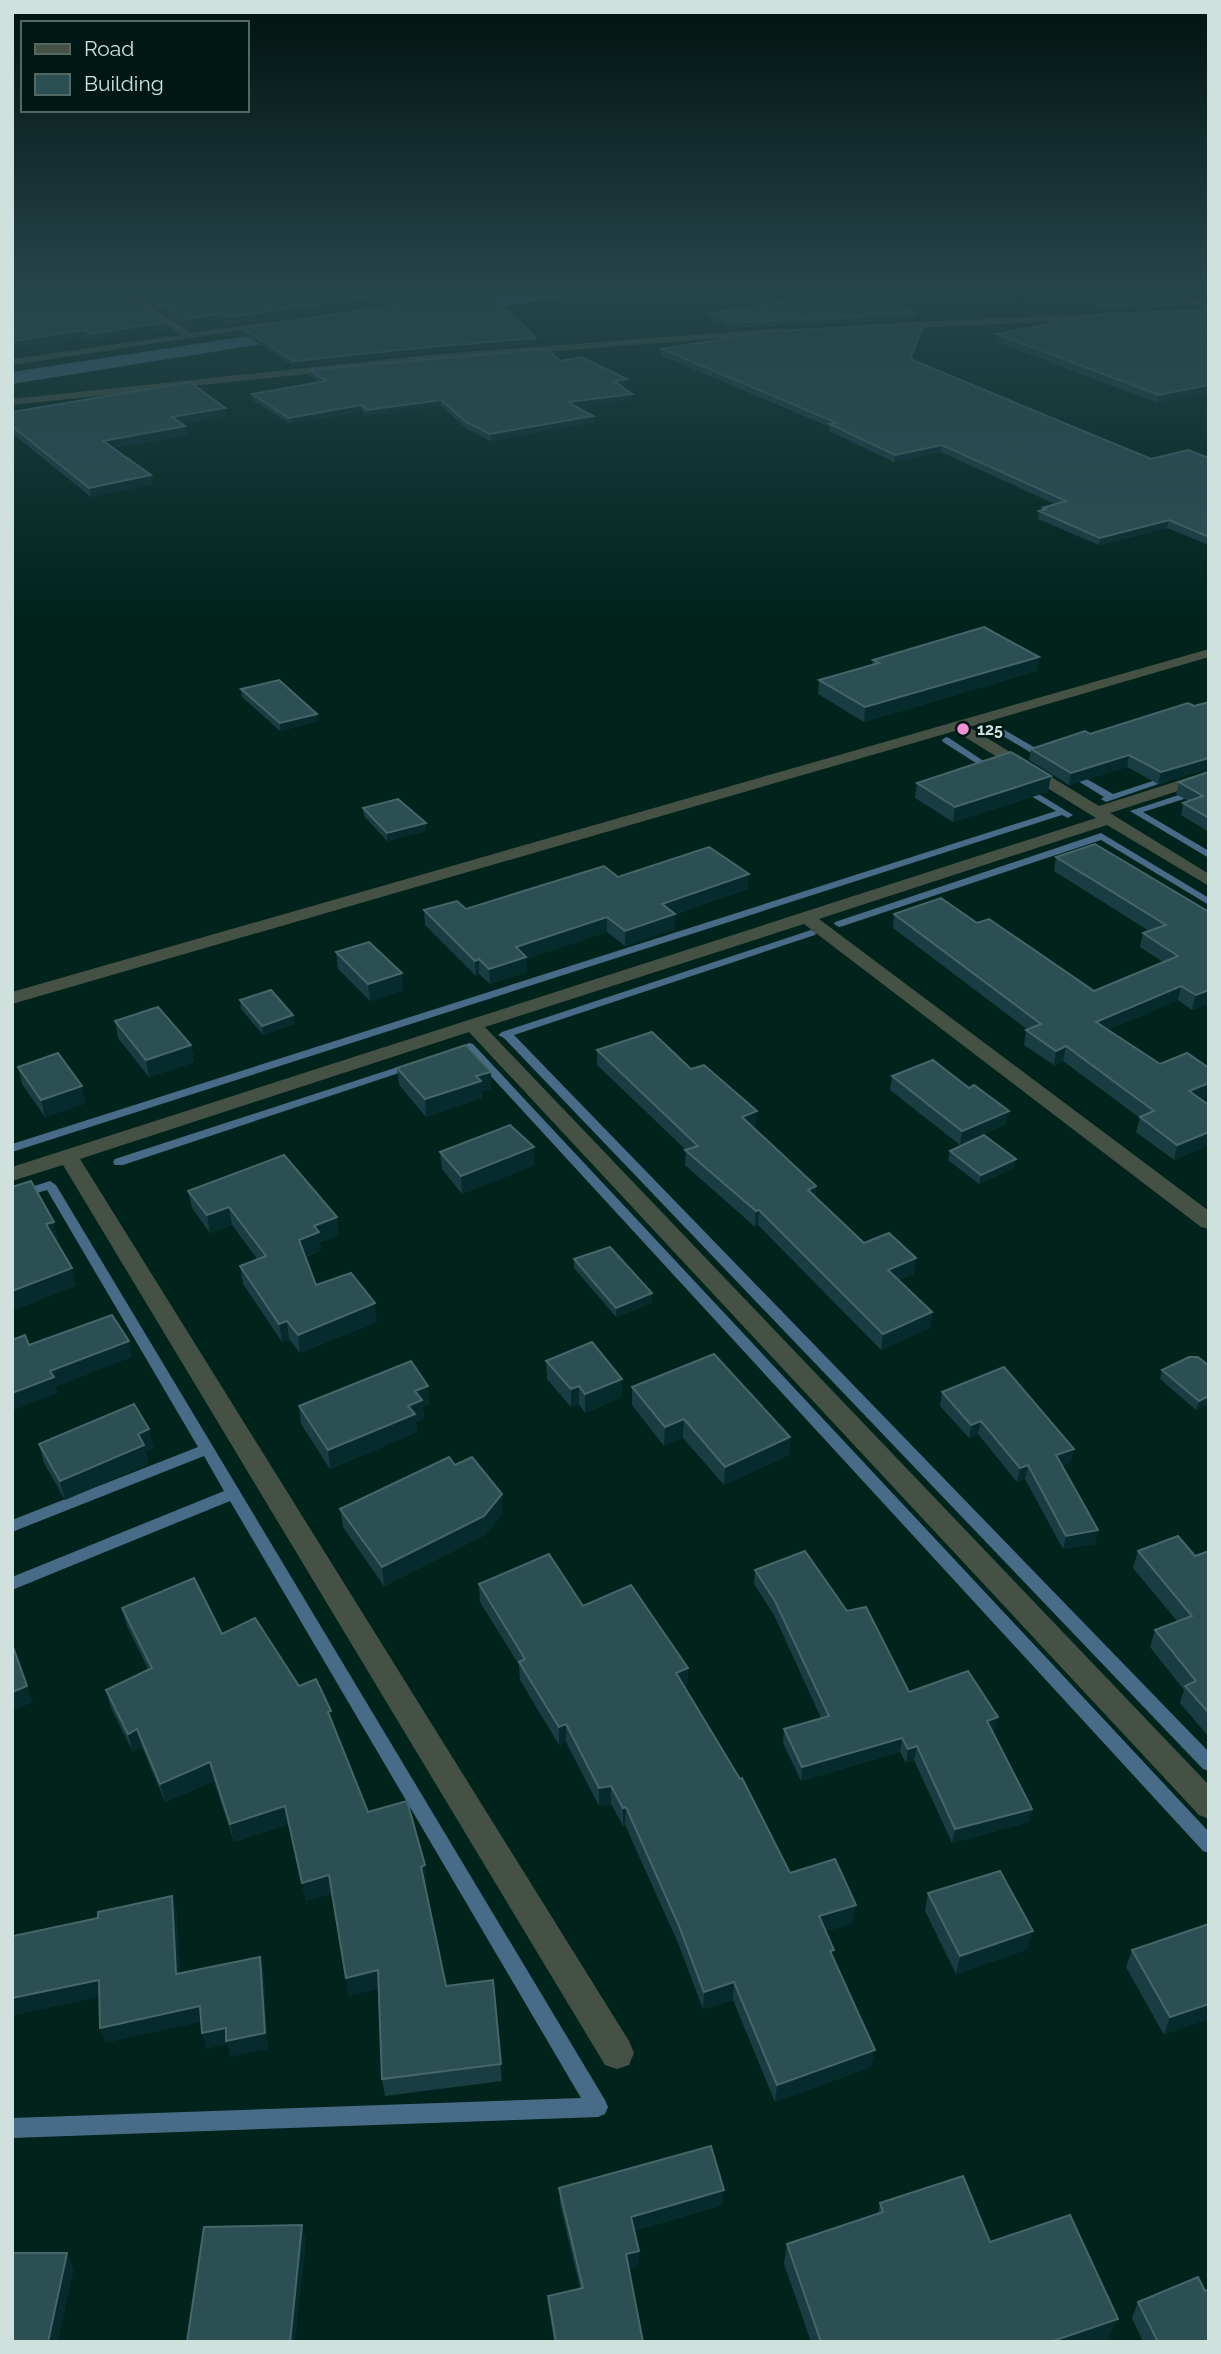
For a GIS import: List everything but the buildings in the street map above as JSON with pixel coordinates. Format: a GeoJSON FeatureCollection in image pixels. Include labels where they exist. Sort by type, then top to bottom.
{"type":"FeatureCollection","features":[{"type":"Feature","properties":{"kind":"street"},"geometry":{"type":"LineString","coordinates":[[12,402],[60,397]]}},
{"type":"Feature","properties":{"kind":"street"},"geometry":{"type":"LineString","coordinates":[[12,998],[1209,653]]}},
{"type":"Feature","properties":{"kind":"street"},"geometry":{"type":"LineString","coordinates":[[956,725],[1209,881]]}},
{"type":"Feature","properties":{"kind":"street"},"geometry":{"type":"LineString","coordinates":[[12,1174],[806,917],[1209,776]]}},
{"type":"Feature","properties":{"kind":"street"},"geometry":{"type":"LineString","coordinates":[[806,917],[1209,1222]]}},
{"type":"Feature","properties":{"kind":"street"},"geometry":{"type":"LineString","coordinates":[[473,1025],[1209,1806]]}},
{"type":"Feature","properties":{"kind":"street"},"geometry":{"type":"LineString","coordinates":[[68,1156],[617,2053]]}},
{"type":"Feature","properties":{"kind":"waterway"},"geometry":{"type":"LineString","coordinates":[[1001,731],[1043,756]]}},
{"type":"Feature","properties":{"kind":"waterway"},"geometry":{"type":"LineString","coordinates":[[946,740],[993,770]]}},
{"type":"Feature","properties":{"kind":"waterway"},"geometry":{"type":"LineString","coordinates":[[1071,773],[1110,796]]}},
{"type":"Feature","properties":{"kind":"waterway"},"geometry":{"type":"LineString","coordinates":[[1106,799],[1168,779]]}},
{"type":"Feature","properties":{"kind":"waterway"},"geometry":{"type":"LineString","coordinates":[[1024,788],[1068,815]]}},
{"type":"Feature","properties":{"kind":"waterway"},"geometry":{"type":"LineString","coordinates":[[1136,811],[1209,788]]}},
{"type":"Feature","properties":{"kind":"waterway"},"geometry":{"type":"LineString","coordinates":[[1135,811],[1209,855]]}},
{"type":"Feature","properties":{"kind":"waterway"},"geometry":{"type":"LineString","coordinates":[[12,1148],[1063,812]]}},
{"type":"Feature","properties":{"kind":"waterway"},"geometry":{"type":"LineString","coordinates":[[1101,836],[1209,902]]}},
{"type":"Feature","properties":{"kind":"waterway"},"geometry":{"type":"LineString","coordinates":[[839,924],[1102,837]]}},
{"type":"Feature","properties":{"kind":"waterway"},"geometry":{"type":"LineString","coordinates":[[506,1034],[811,933]]}},
{"type":"Feature","properties":{"kind":"waterway"},"geometry":{"type":"LineString","coordinates":[[506,1034],[1209,1764]]}},
{"type":"Feature","properties":{"kind":"waterway"},"geometry":{"type":"LineString","coordinates":[[469,1046],[1209,1845]]}},
{"type":"Feature","properties":{"kind":"waterway"},"geometry":{"type":"LineString","coordinates":[[119,1162],[413,1065]]}},
{"type":"Feature","properties":{"kind":"waterway"},"geometry":{"type":"LineString","coordinates":[[12,1197],[50,1185],[207,1449]]}},
{"type":"Feature","properties":{"kind":"waterway"},"geometry":{"type":"LineString","coordinates":[[12,1526],[207,1449]]}},
{"type":"Feature","properties":{"kind":"waterway"},"geometry":{"type":"LineString","coordinates":[[12,2128],[598,2107],[207,1449]]}},
{"type":"Feature","properties":{"kind":"waterway"},"geometry":{"type":"LineString","coordinates":[[12,1584],[233,1494]]}},
{"type":"Feature","properties":{"kind":"place","name":"125"},"geometry":{"type":"Point","coordinates":[963,729]}}]}
